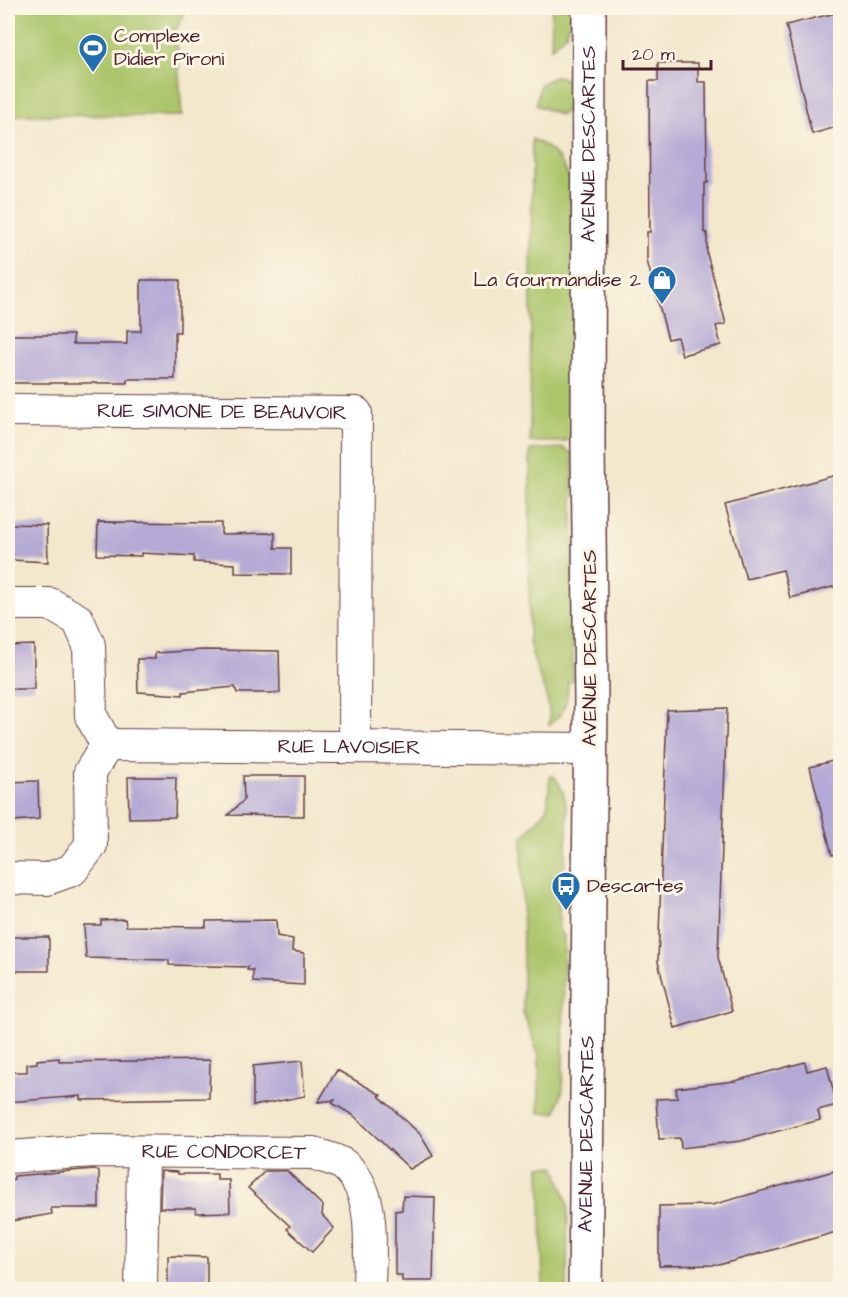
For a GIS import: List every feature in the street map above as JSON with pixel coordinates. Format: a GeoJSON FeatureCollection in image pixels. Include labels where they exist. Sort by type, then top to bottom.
{"type":"FeatureCollection","features":[{"type":"Feature","properties":{"kind":"main road","name":"AVENUE DESCARTES"},"geometry":{"type":"LineString","coordinates":[[585,1290],[590,749],[589,8]]}},
{"type":"Feature","properties":{"kind":"street","name":"RUE SIMONE DE BEAUVOIR"},"geometry":{"type":"LineString","coordinates":[[8,410],[356,413],[356,745]]}},
{"type":"Feature","properties":{"kind":"street"},"geometry":{"type":"LineString","coordinates":[[8,604],[50,604],[78,620],[89,645],[91,716],[107,745],[90,772],[91,845],[72,870],[47,879],[8,878]]}},
{"type":"Feature","properties":{"kind":"street","name":"RUE LAVOISIER"},"geometry":{"type":"LineString","coordinates":[[107,745],[356,745],[590,749]]}},
{"type":"Feature","properties":{"kind":"street","name":"RUE CONDORCET"},"geometry":{"type":"LineString","coordinates":[[8,1157],[93,1151],[314,1153],[344,1165],[362,1191],[368,1220],[369,1290]]}},
{"type":"Feature","properties":{"kind":"street"},"geometry":{"type":"LineString","coordinates":[[141,1290],[143,1152]]}},
{"type":"Feature","properties":{"kind":"green space","name":"Complexe Didier Pironi"},"geometry":{"type":"Polygon","coordinates":[[[8,8],[186,8],[176,31],[182,116],[8,115],[8,8]]]}},
{"type":"Feature","properties":{"kind":"green space"},"geometry":{"type":"Polygon","coordinates":[[[552,8],[574,8],[566,34],[551,48],[552,8]]]}},
{"type":"Feature","properties":{"kind":"green space"},"geometry":{"type":"Polygon","coordinates":[[[556,76],[564,78],[570,84],[569,106],[560,115],[536,105],[540,84],[556,76]]]}},
{"type":"Feature","properties":{"kind":"green space"},"geometry":{"type":"Polygon","coordinates":[[[532,139],[549,149],[561,162],[569,178],[573,197],[574,436],[564,442],[530,442],[532,139]]]}},
{"type":"Feature","properties":{"kind":"green space"},"geometry":{"type":"Polygon","coordinates":[[[563,448],[573,454],[573,681],[568,682],[562,712],[549,725],[548,704],[529,640],[530,450],[563,448]]]}},
{"type":"Feature","properties":{"kind":"green space"},"geometry":{"type":"Polygon","coordinates":[[[550,776],[554,776],[560,786],[567,807],[565,866],[559,871],[559,930],[564,936],[563,1089],[556,1113],[539,1113],[539,1056],[523,1012],[522,838],[547,809],[550,776]]]}},
{"type":"Feature","properties":{"kind":"green space"},"geometry":{"type":"Polygon","coordinates":[[[540,1166],[555,1166],[568,1203],[567,1289],[543,1289],[540,1166]]]}},
{"type":"Feature","properties":{"kind":"building"},"geometry":{"type":"Polygon","coordinates":[[[840,12],[840,126],[812,134],[786,25],[840,12]]]}},
{"type":"Feature","properties":{"kind":"building"},"geometry":{"type":"Polygon","coordinates":[[[658,63],[698,63],[698,82],[706,82],[707,183],[704,183],[704,232],[707,233],[707,254],[726,324],[716,326],[721,345],[682,355],[677,337],[668,339],[647,261],[647,232],[650,232],[649,81],[658,81],[658,63]]]}},
{"type":"Feature","properties":{"kind":"building"},"geometry":{"type":"Polygon","coordinates":[[[141,280],[180,280],[180,332],[175,332],[175,379],[127,379],[127,383],[8,383],[8,335],[73,335],[73,344],[127,344],[127,331],[141,331],[141,280]]]}},
{"type":"Feature","properties":{"kind":"building"},"geometry":{"type":"Polygon","coordinates":[[[840,474],[840,585],[790,598],[783,570],[746,579],[725,505],[840,474]]]}},
{"type":"Feature","properties":{"kind":"building"},"geometry":{"type":"Polygon","coordinates":[[[98,522],[221,523],[221,534],[275,533],[275,548],[291,548],[291,574],[235,573],[235,564],[194,562],[194,556],[141,553],[141,556],[97,555],[98,522]]]}},
{"type":"Feature","properties":{"kind":"building"},"geometry":{"type":"Polygon","coordinates":[[[8,524],[47,525],[48,562],[12,560],[13,553],[8,554],[8,524]]]}},
{"type":"Feature","properties":{"kind":"building"},"geometry":{"type":"Polygon","coordinates":[[[34,645],[34,689],[8,689],[8,646],[34,645]]]}},
{"type":"Feature","properties":{"kind":"building"},"geometry":{"type":"Polygon","coordinates":[[[203,650],[279,651],[280,693],[237,693],[235,687],[183,692],[183,695],[138,692],[137,659],[155,659],[155,653],[203,650]]]}},
{"type":"Feature","properties":{"kind":"building"},"geometry":{"type":"Polygon","coordinates":[[[727,708],[718,957],[732,1011],[675,1028],[658,962],[667,710],[727,708]]]}},
{"type":"Feature","properties":{"kind":"building"},"geometry":{"type":"Polygon","coordinates":[[[840,759],[840,854],[832,855],[810,767],[840,759]]]}},
{"type":"Feature","properties":{"kind":"building"},"geometry":{"type":"Polygon","coordinates":[[[243,776],[304,776],[304,816],[228,815],[244,800],[243,776]]]}},
{"type":"Feature","properties":{"kind":"building"},"geometry":{"type":"Polygon","coordinates":[[[128,777],[176,777],[175,817],[129,818],[128,777]]]}},
{"type":"Feature","properties":{"kind":"building"},"geometry":{"type":"Polygon","coordinates":[[[38,781],[39,819],[13,821],[13,815],[8,815],[8,782],[38,781]]]}},
{"type":"Feature","properties":{"kind":"building"},"geometry":{"type":"Polygon","coordinates":[[[125,919],[126,926],[206,927],[206,921],[276,920],[277,936],[293,939],[292,951],[304,953],[304,985],[253,982],[253,970],[247,970],[248,967],[169,965],[169,960],[86,958],[84,925],[101,925],[101,920],[125,919]]]}},
{"type":"Feature","properties":{"kind":"building"},"geometry":{"type":"Polygon","coordinates":[[[11,937],[49,937],[49,971],[10,971],[11,937]]]}},
{"type":"Feature","properties":{"kind":"building"},"geometry":{"type":"Polygon","coordinates":[[[59,1058],[59,1062],[210,1060],[209,1098],[81,1100],[81,1096],[8,1102],[8,1072],[27,1072],[27,1064],[37,1063],[37,1060],[59,1058]]]}},
{"type":"Feature","properties":{"kind":"building"},"geometry":{"type":"Polygon","coordinates":[[[302,1061],[305,1096],[253,1106],[253,1066],[302,1061]]]}},
{"type":"Feature","properties":{"kind":"building"},"geometry":{"type":"Polygon","coordinates":[[[805,1062],[807,1071],[827,1066],[837,1105],[818,1110],[820,1120],[741,1141],[681,1148],[680,1138],[659,1139],[656,1099],[677,1098],[676,1088],[735,1081],[805,1062]]]}},
{"type":"Feature","properties":{"kind":"building"},"geometry":{"type":"Polygon","coordinates":[[[337,1070],[381,1095],[379,1096],[420,1134],[433,1156],[410,1169],[353,1115],[332,1103],[335,1100],[318,1102],[337,1070]]]}},
{"type":"Feature","properties":{"kind":"building"},"geometry":{"type":"Polygon","coordinates":[[[94,1169],[99,1171],[99,1208],[51,1208],[52,1214],[11,1221],[8,1181],[14,1179],[14,1176],[94,1169]]]}},
{"type":"Feature","properties":{"kind":"building"},"geometry":{"type":"Polygon","coordinates":[[[161,1171],[178,1172],[178,1174],[217,1174],[217,1180],[229,1180],[230,1212],[196,1213],[196,1208],[160,1208],[161,1171]]]}},
{"type":"Feature","properties":{"kind":"building"},"geometry":{"type":"Polygon","coordinates":[[[265,1171],[287,1171],[323,1206],[322,1215],[334,1228],[312,1252],[287,1229],[290,1226],[248,1188],[265,1171]]]}},
{"type":"Feature","properties":{"kind":"building"},"geometry":{"type":"Polygon","coordinates":[[[834,1171],[836,1181],[840,1180],[840,1231],[719,1265],[659,1266],[659,1206],[712,1205],[834,1171]]]}},
{"type":"Feature","properties":{"kind":"building"},"geometry":{"type":"Polygon","coordinates":[[[403,1196],[435,1197],[433,1281],[402,1281],[402,1275],[395,1275],[395,1211],[402,1210],[403,1196]]]}},
{"type":"Feature","properties":{"kind":"building"},"geometry":{"type":"Polygon","coordinates":[[[168,1256],[207,1257],[207,1290],[168,1290],[168,1256]]]}},
{"type":"Feature","properties":{"kind":"place","name":"Complexe Didier Pironi"},"geometry":{"type":"Point","coordinates":[93,74]}},
{"type":"Feature","properties":{"kind":"place","name":"La Gourmandise 2"},"geometry":{"type":"Point","coordinates":[662,306]}},
{"type":"Feature","properties":{"kind":"place","name":"Descartes"},"geometry":{"type":"Point","coordinates":[566,912]}}]}
